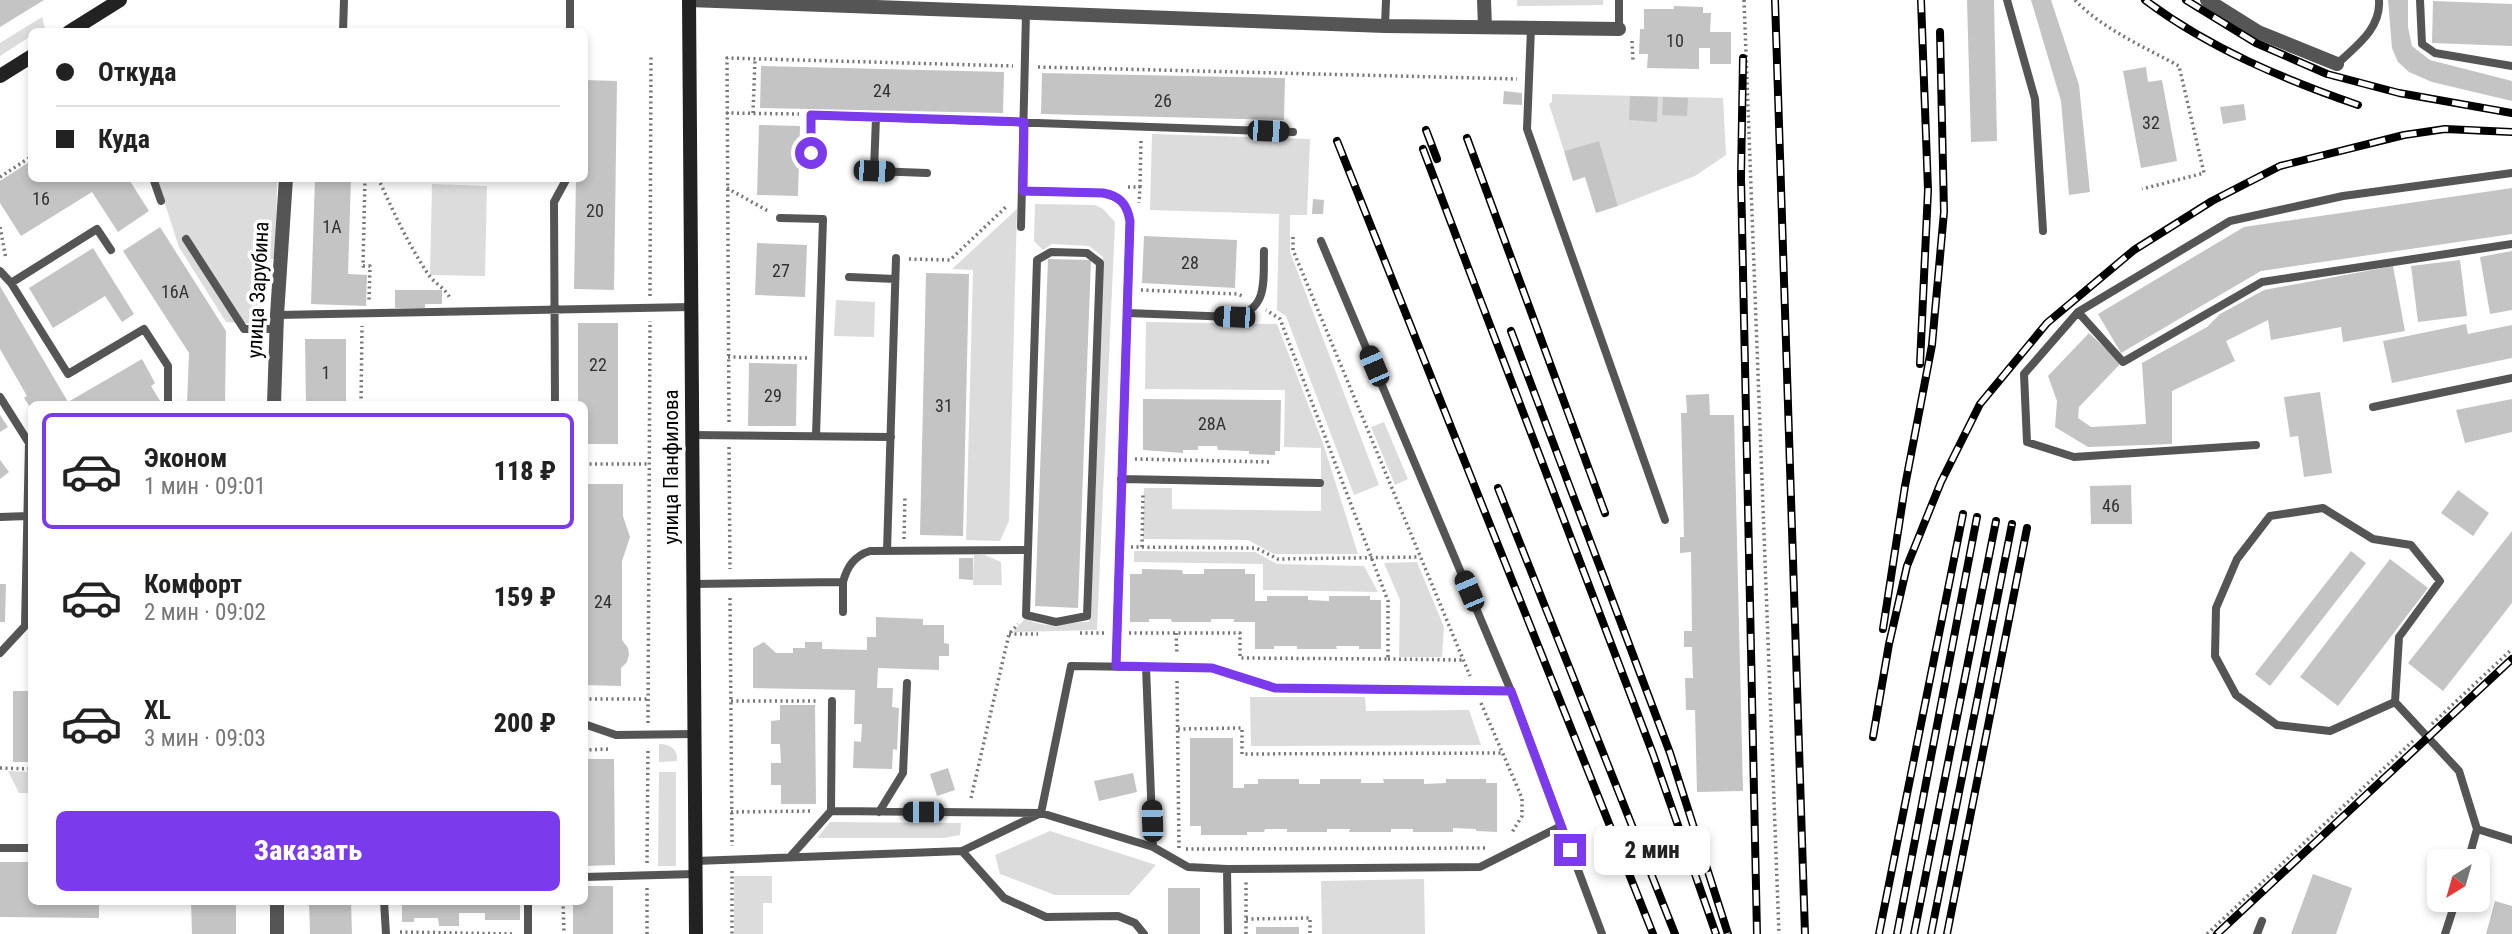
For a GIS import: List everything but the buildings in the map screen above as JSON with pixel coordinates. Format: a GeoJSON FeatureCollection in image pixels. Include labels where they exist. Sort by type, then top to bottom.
{"type":"FeatureCollection","features":[{"type":"Feature","properties":{"kind":"main road"},"geometry":{"type":"LineString","coordinates":[[680,0],[689,0]]}},
{"type":"Feature","properties":{"kind":"main road","name":"улица Панфилова"},"geometry":{"type":"LineString","coordinates":[[689,0],[696,934]]}},
{"type":"Feature","properties":{"kind":"main road"},"geometry":{"type":"LineString","coordinates":[[75,28],[112,2]]}},
{"type":"Feature","properties":{"kind":"main road"},"geometry":{"type":"LineString","coordinates":[[0,76],[28,58]]}},
{"type":"Feature","properties":{"kind":"street"},"geometry":{"type":"LineString","coordinates":[[689,0],[930,4],[1385,26],[1619,29]]}},
{"type":"Feature","properties":{"kind":"street"},"geometry":{"type":"LineString","coordinates":[[1484,0],[1485,27]]}},
{"type":"Feature","properties":{"kind":"street"},"geometry":{"type":"LineString","coordinates":[[2217,3],[2258,32],[2337,64]]}},
{"type":"Feature","properties":{"kind":"street","name":"улица Зарубина"},"geometry":{"type":"LineString","coordinates":[[274,401],[276,322],[286,182]]}},
{"type":"Feature","properties":{"kind":"street"},"geometry":{"type":"LineString","coordinates":[[277,905],[277,934]]}},
{"type":"Feature","properties":{"kind":"lane"},"geometry":{"type":"LineString","coordinates":[[343,28],[344,0]]}},
{"type":"Feature","properties":{"kind":"lane"},"geometry":{"type":"LineString","coordinates":[[570,0],[570,28]]}},
{"type":"Feature","properties":{"kind":"lane"},"geometry":{"type":"LineString","coordinates":[[1385,26],[1386,0]]}},
{"type":"Feature","properties":{"kind":"lane"},"geometry":{"type":"LineString","coordinates":[[1619,0],[1619,29]]}},
{"type":"Feature","properties":{"kind":"lane"},"geometry":{"type":"LineString","coordinates":[[2007,0],[2035,99],[2043,231]]}},
{"type":"Feature","properties":{"kind":"lane"},"geometry":{"type":"LineString","coordinates":[[2337,64],[2368,36],[2380,9],[2379,0]]}},
{"type":"Feature","properties":{"kind":"lane"},"geometry":{"type":"LineString","coordinates":[[2420,0],[2422,44],[2435,53],[2512,66]]}},
{"type":"Feature","properties":{"kind":"lane"},"geometry":{"type":"LineString","coordinates":[[1021,227],[1025,66],[1033,9]]}},
{"type":"Feature","properties":{"kind":"lane"},"geometry":{"type":"LineString","coordinates":[[1531,28],[1528,129],[1665,520]]}},
{"type":"Feature","properties":{"kind":"lane"},"geometry":{"type":"LineString","coordinates":[[811,153],[811,115],[1293,132]]}},
{"type":"Feature","properties":{"kind":"lane"},"geometry":{"type":"LineString","coordinates":[[876,117],[874,171],[927,173]]}},
{"type":"Feature","properties":{"kind":"lane"},"geometry":{"type":"LineString","coordinates":[[2256,445],[2074,457],[2027,442],[2024,374],[2078,312],[2230,221],[2343,196],[2512,173]]}},
{"type":"Feature","properties":{"kind":"lane"},"geometry":{"type":"LineString","coordinates":[[154,182],[161,201]]}},
{"type":"Feature","properties":{"kind":"lane"},"geometry":{"type":"LineString","coordinates":[[555,401],[554,202],[565,182]]}},
{"type":"Feature","properties":{"kind":"lane"},"geometry":{"type":"LineString","coordinates":[[1023,191],[1103,193],[1114,195],[1128,210],[1130,221],[1116,666]]}},
{"type":"Feature","properties":{"kind":"lane"},"geometry":{"type":"LineString","coordinates":[[780,218],[823,219],[816,436]]}},
{"type":"Feature","properties":{"kind":"lane"},"geometry":{"type":"LineString","coordinates":[[11,283],[97,229],[111,250]]}},
{"type":"Feature","properties":{"kind":"lane"},"geometry":{"type":"LineString","coordinates":[[186,239],[244,329],[276,322],[365,313],[691,307]]}},
{"type":"Feature","properties":{"kind":"lane"},"geometry":{"type":"LineString","coordinates":[[1321,241],[1511,691],[1602,934]]}},
{"type":"Feature","properties":{"kind":"lane"},"geometry":{"type":"LineString","coordinates":[[2078,312],[2123,362],[2262,282],[2512,244]]}},
{"type":"Feature","properties":{"kind":"lane"},"geometry":{"type":"LineString","coordinates":[[1051,251],[1087,253],[1100,263],[1087,616],[1056,622],[1026,615],[1027,550],[1037,260],[1051,251]]}},
{"type":"Feature","properties":{"kind":"lane"},"geometry":{"type":"LineString","coordinates":[[1127,313],[1234,317],[1252,311],[1262,294],[1264,251]]}},
{"type":"Feature","properties":{"kind":"lane"},"geometry":{"type":"LineString","coordinates":[[887,551],[896,258]]}},
{"type":"Feature","properties":{"kind":"lane"},"geometry":{"type":"LineString","coordinates":[[0,271],[11,283],[68,374],[144,329],[167,366],[168,401]]}},
{"type":"Feature","properties":{"kind":"lane"},"geometry":{"type":"LineString","coordinates":[[849,277],[895,279]]}},
{"type":"Feature","properties":{"kind":"lane"},"geometry":{"type":"LineString","coordinates":[[2373,407],[2512,378]]}},
{"type":"Feature","properties":{"kind":"lane"},"geometry":{"type":"LineString","coordinates":[[0,397],[28,440]]}},
{"type":"Feature","properties":{"kind":"lane"},"geometry":{"type":"LineString","coordinates":[[692,435],[891,437]]}},
{"type":"Feature","properties":{"kind":"lane"},"geometry":{"type":"LineString","coordinates":[[1121,479],[1320,483]]}},
{"type":"Feature","properties":{"kind":"lane"},"geometry":{"type":"LineString","coordinates":[[0,653],[25,626],[28,492]]}},
{"type":"Feature","properties":{"kind":"lane"},"geometry":{"type":"LineString","coordinates":[[2395,702],[2330,731],[2277,726],[2236,695],[2215,656],[2217,608],[2237,559],[2270,516],[2323,508],[2373,539],[2411,545],[2440,582],[2399,637],[2395,702],[2459,771],[2477,830],[2471,849]]}},
{"type":"Feature","properties":{"kind":"lane"},"geometry":{"type":"LineString","coordinates":[[0,517],[27,516]]}},
{"type":"Feature","properties":{"kind":"lane"},"geometry":{"type":"LineString","coordinates":[[843,612],[843,582],[846,571],[861,554],[870,551],[904,550],[1027,550]]}},
{"type":"Feature","properties":{"kind":"lane"},"geometry":{"type":"LineString","coordinates":[[693,584],[843,582]]}},
{"type":"Feature","properties":{"kind":"lane"},"geometry":{"type":"LineString","coordinates":[[1041,813],[1071,666],[1212,668],[1275,688],[1511,691]]}},
{"type":"Feature","properties":{"kind":"lane"},"geometry":{"type":"LineString","coordinates":[[1146,667],[1153,847]]}},
{"type":"Feature","properties":{"kind":"lane"},"geometry":{"type":"LineString","coordinates":[[879,811],[903,774],[907,683]]}},
{"type":"Feature","properties":{"kind":"lane"},"geometry":{"type":"LineString","coordinates":[[790,858],[831,811],[832,701]]}},
{"type":"Feature","properties":{"kind":"lane"},"geometry":{"type":"LineString","coordinates":[[588,725],[616,735],[694,734]]}},
{"type":"Feature","properties":{"kind":"lane"},"geometry":{"type":"LineString","coordinates":[[831,811],[1041,813],[1153,847],[1188,867],[1227,869],[1480,867],[1561,826]]}},
{"type":"Feature","properties":{"kind":"lane"},"geometry":{"type":"LineString","coordinates":[[588,877],[647,875],[732,860],[962,851],[1041,813]]}},
{"type":"Feature","properties":{"kind":"lane"},"geometry":{"type":"LineString","coordinates":[[2477,830],[2512,840]]}},
{"type":"Feature","properties":{"kind":"lane"},"geometry":{"type":"LineString","coordinates":[[0,848],[28,848]]}},
{"type":"Feature","properties":{"kind":"lane"},"geometry":{"type":"LineString","coordinates":[[962,851],[1004,898],[1046,917],[1118,916],[1135,923],[1144,934]]}},
{"type":"Feature","properties":{"kind":"lane"},"geometry":{"type":"LineString","coordinates":[[1227,869],[1228,934]]}},
{"type":"Feature","properties":{"kind":"lane"},"geometry":{"type":"LineString","coordinates":[[384,905],[385,933]]}},
{"type":"Feature","properties":{"kind":"lane"},"geometry":{"type":"LineString","coordinates":[[528,905],[528,934]]}},
{"type":"Feature","properties":{"kind":"lane"},"geometry":{"type":"LineString","coordinates":[[2445,934],[2452,912]]}},
{"type":"Feature","properties":{"kind":"lane"},"geometry":{"type":"LineString","coordinates":[[2257,934],[2262,921]]}},
{"type":"Feature","properties":{"kind":"path"},"geometry":{"type":"LineString","coordinates":[[1744,0],[1779,934]]}},
{"type":"Feature","properties":{"kind":"path"},"geometry":{"type":"LineString","coordinates":[[2075,0],[2084,10],[2179,66],[2204,173],[2142,189]]}},
{"type":"Feature","properties":{"kind":"path"},"geometry":{"type":"LineString","coordinates":[[647,934],[651,56]]}},
{"type":"Feature","properties":{"kind":"path"},"geometry":{"type":"LineString","coordinates":[[732,934],[727,58],[1529,80]]}},
{"type":"Feature","properties":{"kind":"path"},"geometry":{"type":"LineString","coordinates":[[753,114],[755,59]]}},
{"type":"Feature","properties":{"kind":"path"},"geometry":{"type":"LineString","coordinates":[[726,113],[811,115]]}},
{"type":"Feature","properties":{"kind":"path"},"geometry":{"type":"LineString","coordinates":[[1140,187],[1142,126]]}},
{"type":"Feature","properties":{"kind":"path"},"geometry":{"type":"LineString","coordinates":[[0,177],[28,159]]}},
{"type":"Feature","properties":{"kind":"path"},"geometry":{"type":"LineString","coordinates":[[361,401],[370,266],[363,266],[365,182]]}},
{"type":"Feature","properties":{"kind":"path"},"geometry":{"type":"LineString","coordinates":[[380,182],[430,277],[446,290],[457,311]]}},
{"type":"Feature","properties":{"kind":"path"},"geometry":{"type":"LineString","coordinates":[[727,188],[780,218]]}},
{"type":"Feature","properties":{"kind":"path"},"geometry":{"type":"LineString","coordinates":[[909,259],[950,260],[1023,191]]}},
{"type":"Feature","properties":{"kind":"path"},"geometry":{"type":"LineString","coordinates":[[0,227],[11,283]]}},
{"type":"Feature","properties":{"kind":"path"},"geometry":{"type":"LineString","coordinates":[[1280,319],[1388,601],[1388,659]]}},
{"type":"Feature","properties":{"kind":"path"},"geometry":{"type":"LineString","coordinates":[[728,357],[818,358]]}},
{"type":"Feature","properties":{"kind":"path"},"geometry":{"type":"LineString","coordinates":[[1131,459],[1272,462]]}},
{"type":"Feature","properties":{"kind":"path"},"geometry":{"type":"LineString","coordinates":[[1142,547],[1143,460]]}},
{"type":"Feature","properties":{"kind":"path"},"geometry":{"type":"LineString","coordinates":[[588,464],[649,464]]}},
{"type":"Feature","properties":{"kind":"path"},"geometry":{"type":"LineString","coordinates":[[904,550],[905,495]]}},
{"type":"Feature","properties":{"kind":"path"},"geometry":{"type":"LineString","coordinates":[[1129,547],[1256,548],[1278,559],[1420,557]]}},
{"type":"Feature","properties":{"kind":"path"},"geometry":{"type":"LineString","coordinates":[[1077,633],[1240,633],[1240,658],[1463,660]]}},
{"type":"Feature","properties":{"kind":"path"},"geometry":{"type":"LineString","coordinates":[[1176,633],[1179,849]]}},
{"type":"Feature","properties":{"kind":"path"},"geometry":{"type":"LineString","coordinates":[[968,813],[1009,634],[1050,634]]}},
{"type":"Feature","properties":{"kind":"path"},"geometry":{"type":"LineString","coordinates":[[2207,934],[2512,649]]}},
{"type":"Feature","properties":{"kind":"path"},"geometry":{"type":"LineString","coordinates":[[588,699],[648,699]]}},
{"type":"Feature","properties":{"kind":"path"},"geometry":{"type":"LineString","coordinates":[[731,701],[832,701]]}},
{"type":"Feature","properties":{"kind":"path"},"geometry":{"type":"LineString","coordinates":[[1178,729],[1242,729],[1242,754],[1503,753]]}},
{"type":"Feature","properties":{"kind":"path"},"geometry":{"type":"LineString","coordinates":[[0,768],[28,769]]}},
{"type":"Feature","properties":{"kind":"path"},"geometry":{"type":"LineString","coordinates":[[732,812],[831,811]]}},
{"type":"Feature","properties":{"kind":"path"},"geometry":{"type":"LineString","coordinates":[[564,905],[564,934]]}},
{"type":"Feature","properties":{"kind":"path"},"geometry":{"type":"LineString","coordinates":[[1246,934],[1246,919],[1310,918],[1310,934]]}},
{"type":"Feature","properties":{"kind":"path"},"geometry":{"type":"LineString","coordinates":[[385,933],[528,934]]}},
{"type":"Feature","properties":{"kind":"shaded area"},"geometry":{"type":"Polygon","coordinates":[[[1517,0],[1603,0],[1603,5],[1517,6],[1517,0]]]}},
{"type":"Feature","properties":{"kind":"shaded area"},"geometry":{"type":"Polygon","coordinates":[[[42,17],[45,28],[28,28],[28,38],[0,56],[0,43],[42,17]]]}},
{"type":"Feature","properties":{"kind":"shaded area"},"geometry":{"type":"Polygon","coordinates":[[[1552,94],[1723,98],[1726,155],[1695,176],[1618,206],[1599,142],[1564,151],[1549,104],[1552,102],[1552,94]]]}},
{"type":"Feature","properties":{"kind":"shaded area"},"geometry":{"type":"Polygon","coordinates":[[[1152,134],[1310,139],[1307,215],[1290,215],[1290,252],[1379,485],[1354,495],[1286,316],[1277,310],[1279,214],[1150,210],[1152,134]]]}},
{"type":"Feature","properties":{"kind":"shaded area"},"geometry":{"type":"Polygon","coordinates":[[[158,182],[277,182],[276,259],[259,259],[258,324],[226,322],[179,247],[158,182]]]}},
{"type":"Feature","properties":{"kind":"shaded area"},"geometry":{"type":"Polygon","coordinates":[[[432,184],[487,186],[485,276],[430,275],[432,184]]]}},
{"type":"Feature","properties":{"kind":"shaded area"},"geometry":{"type":"Polygon","coordinates":[[[1035,204],[1095,205],[1103,209],[1115,222],[1097,630],[1013,632],[1026,618],[1048,625],[1089,622],[1103,257],[1089,246],[1052,244],[1043,250],[1034,241],[1035,204]]]}},
{"type":"Feature","properties":{"kind":"shaded area"},"geometry":{"type":"Polygon","coordinates":[[[1017,209],[1009,521],[1000,541],[966,540],[973,270],[952,269],[1017,209]]]}},
{"type":"Feature","properties":{"kind":"shaded area"},"geometry":{"type":"Polygon","coordinates":[[[836,300],[875,302],[874,337],[834,336],[836,300]]]}},
{"type":"Feature","properties":{"kind":"shaded area"},"geometry":{"type":"Polygon","coordinates":[[[1146,322],[1277,324],[1323,443],[1358,554],[1274,554],[1248,540],[1143,539],[1144,488],[1172,488],[1172,509],[1321,511],[1321,448],[1284,447],[1285,390],[1145,389],[1146,322]]]}},
{"type":"Feature","properties":{"kind":"shaded area"},"geometry":{"type":"Polygon","coordinates":[[[1384,422],[1408,479],[1395,485],[1371,427],[1384,422]]]}},
{"type":"Feature","properties":{"kind":"shaded area"},"geometry":{"type":"Polygon","coordinates":[[[1134,551],[1255,552],[1277,564],[1364,566],[1378,592],[1263,590],[1263,564],[1134,562],[1134,551]]]}},
{"type":"Feature","properties":{"kind":"shaded area"},"geometry":{"type":"Polygon","coordinates":[[[974,555],[985,555],[1001,562],[1002,585],[973,585],[974,555]]]}},
{"type":"Feature","properties":{"kind":"shaded area"},"geometry":{"type":"Polygon","coordinates":[[[1417,562],[1444,627],[1442,657],[1399,657],[1400,600],[1384,563],[1417,562]]]}},
{"type":"Feature","properties":{"kind":"shaded area"},"geometry":{"type":"Polygon","coordinates":[[[1250,697],[1365,697],[1366,711],[1469,710],[1481,745],[1251,746],[1250,697]]]}},
{"type":"Feature","properties":{"kind":"shaded area"},"geometry":{"type":"Polygon","coordinates":[[[659,744],[672,748],[677,761],[659,762],[659,744]]]}},
{"type":"Feature","properties":{"kind":"shaded area"},"geometry":{"type":"Polygon","coordinates":[[[8,771],[28,772],[28,793],[19,793],[8,771]]]}},
{"type":"Feature","properties":{"kind":"shaded area"},"geometry":{"type":"Polygon","coordinates":[[[659,772],[676,772],[676,866],[658,866],[659,772]]]}},
{"type":"Feature","properties":{"kind":"shaded area"},"geometry":{"type":"Polygon","coordinates":[[[830,822],[961,823],[960,835],[943,838],[817,838],[830,822]]]}},
{"type":"Feature","properties":{"kind":"shaded area"},"geometry":{"type":"Polygon","coordinates":[[[1050,831],[1156,865],[1129,895],[1055,895],[1000,874],[995,855],[1050,831]]]}},
{"type":"Feature","properties":{"kind":"shaded area"},"geometry":{"type":"Polygon","coordinates":[[[734,876],[772,876],[772,903],[763,903],[763,934],[734,934],[734,876]]]}},
{"type":"Feature","properties":{"kind":"shaded area"},"geometry":{"type":"Polygon","coordinates":[[[1424,879],[1425,934],[1322,934],[1321,881],[1424,879]]]}},
{"type":"Feature","properties":{"kind":"railway"},"geometry":{"type":"LineString","coordinates":[[1775,0],[1805,934]]}},
{"type":"Feature","properties":{"kind":"railway"},"geometry":{"type":"LineString","coordinates":[[1920,364],[1928,190],[1921,0]]}},
{"type":"Feature","properties":{"kind":"railway"},"geometry":{"type":"LineString","coordinates":[[2145,0],[2195,33],[2247,61],[2358,105]]}},
{"type":"Feature","properties":{"kind":"railway"},"geometry":{"type":"LineString","coordinates":[[2186,0],[2256,43],[2327,74],[2399,93],[2512,113]]}},
{"type":"Feature","properties":{"kind":"railway"},"geometry":{"type":"LineString","coordinates":[[1883,629],[1905,486],[1932,345],[1944,212],[1940,32]]}},
{"type":"Feature","properties":{"kind":"railway"},"geometry":{"type":"LineString","coordinates":[[1743,58],[1741,177],[1757,934]]}},
{"type":"Feature","properties":{"kind":"railway"},"geometry":{"type":"LineString","coordinates":[[1873,737],[1889,644],[1907,566],[1941,482],[1980,404],[2047,323],[2134,250],[2212,201],[2280,166],[2404,135],[2445,129],[2512,132]]}},
{"type":"Feature","properties":{"kind":"railway"},"geometry":{"type":"LineString","coordinates":[[1426,130],[1437,159]]}},
{"type":"Feature","properties":{"kind":"railway"},"geometry":{"type":"LineString","coordinates":[[1467,138],[1605,513]]}},
{"type":"Feature","properties":{"kind":"railway"},"geometry":{"type":"LineString","coordinates":[[1337,141],[1653,934]]}},
{"type":"Feature","properties":{"kind":"railway"},"geometry":{"type":"LineString","coordinates":[[1423,149],[1653,754],[1716,934]]}},
{"type":"Feature","properties":{"kind":"railway"},"geometry":{"type":"LineString","coordinates":[[1511,331],[1670,753],[1728,934]]}},
{"type":"Feature","properties":{"kind":"railway"},"geometry":{"type":"LineString","coordinates":[[1498,488],[1675,934]]}},
{"type":"Feature","properties":{"kind":"railway"},"geometry":{"type":"LineString","coordinates":[[1879,934],[1963,514]]}},
{"type":"Feature","properties":{"kind":"railway"},"geometry":{"type":"LineString","coordinates":[[1897,934],[1977,517]]}},
{"type":"Feature","properties":{"kind":"railway"},"geometry":{"type":"LineString","coordinates":[[1914,934],[1996,521]]}},
{"type":"Feature","properties":{"kind":"railway"},"geometry":{"type":"LineString","coordinates":[[1931,934],[2012,524]]}},
{"type":"Feature","properties":{"kind":"railway"},"geometry":{"type":"LineString","coordinates":[[1947,934],[2027,528]]}},
{"type":"Feature","properties":{"kind":"railway"},"geometry":{"type":"LineString","coordinates":[[2217,934],[2512,659]]}},
{"type":"Feature","properties":{"kind":"route"},"geometry":{"type":"LineString","coordinates":[[811,153],[811,115],[1024,122],[1023,191],[1103,193],[1114,195],[1122,201],[1128,210],[1130,221],[1116,666],[1212,668],[1275,688],[1511,691],[1570,850]]}}]}
